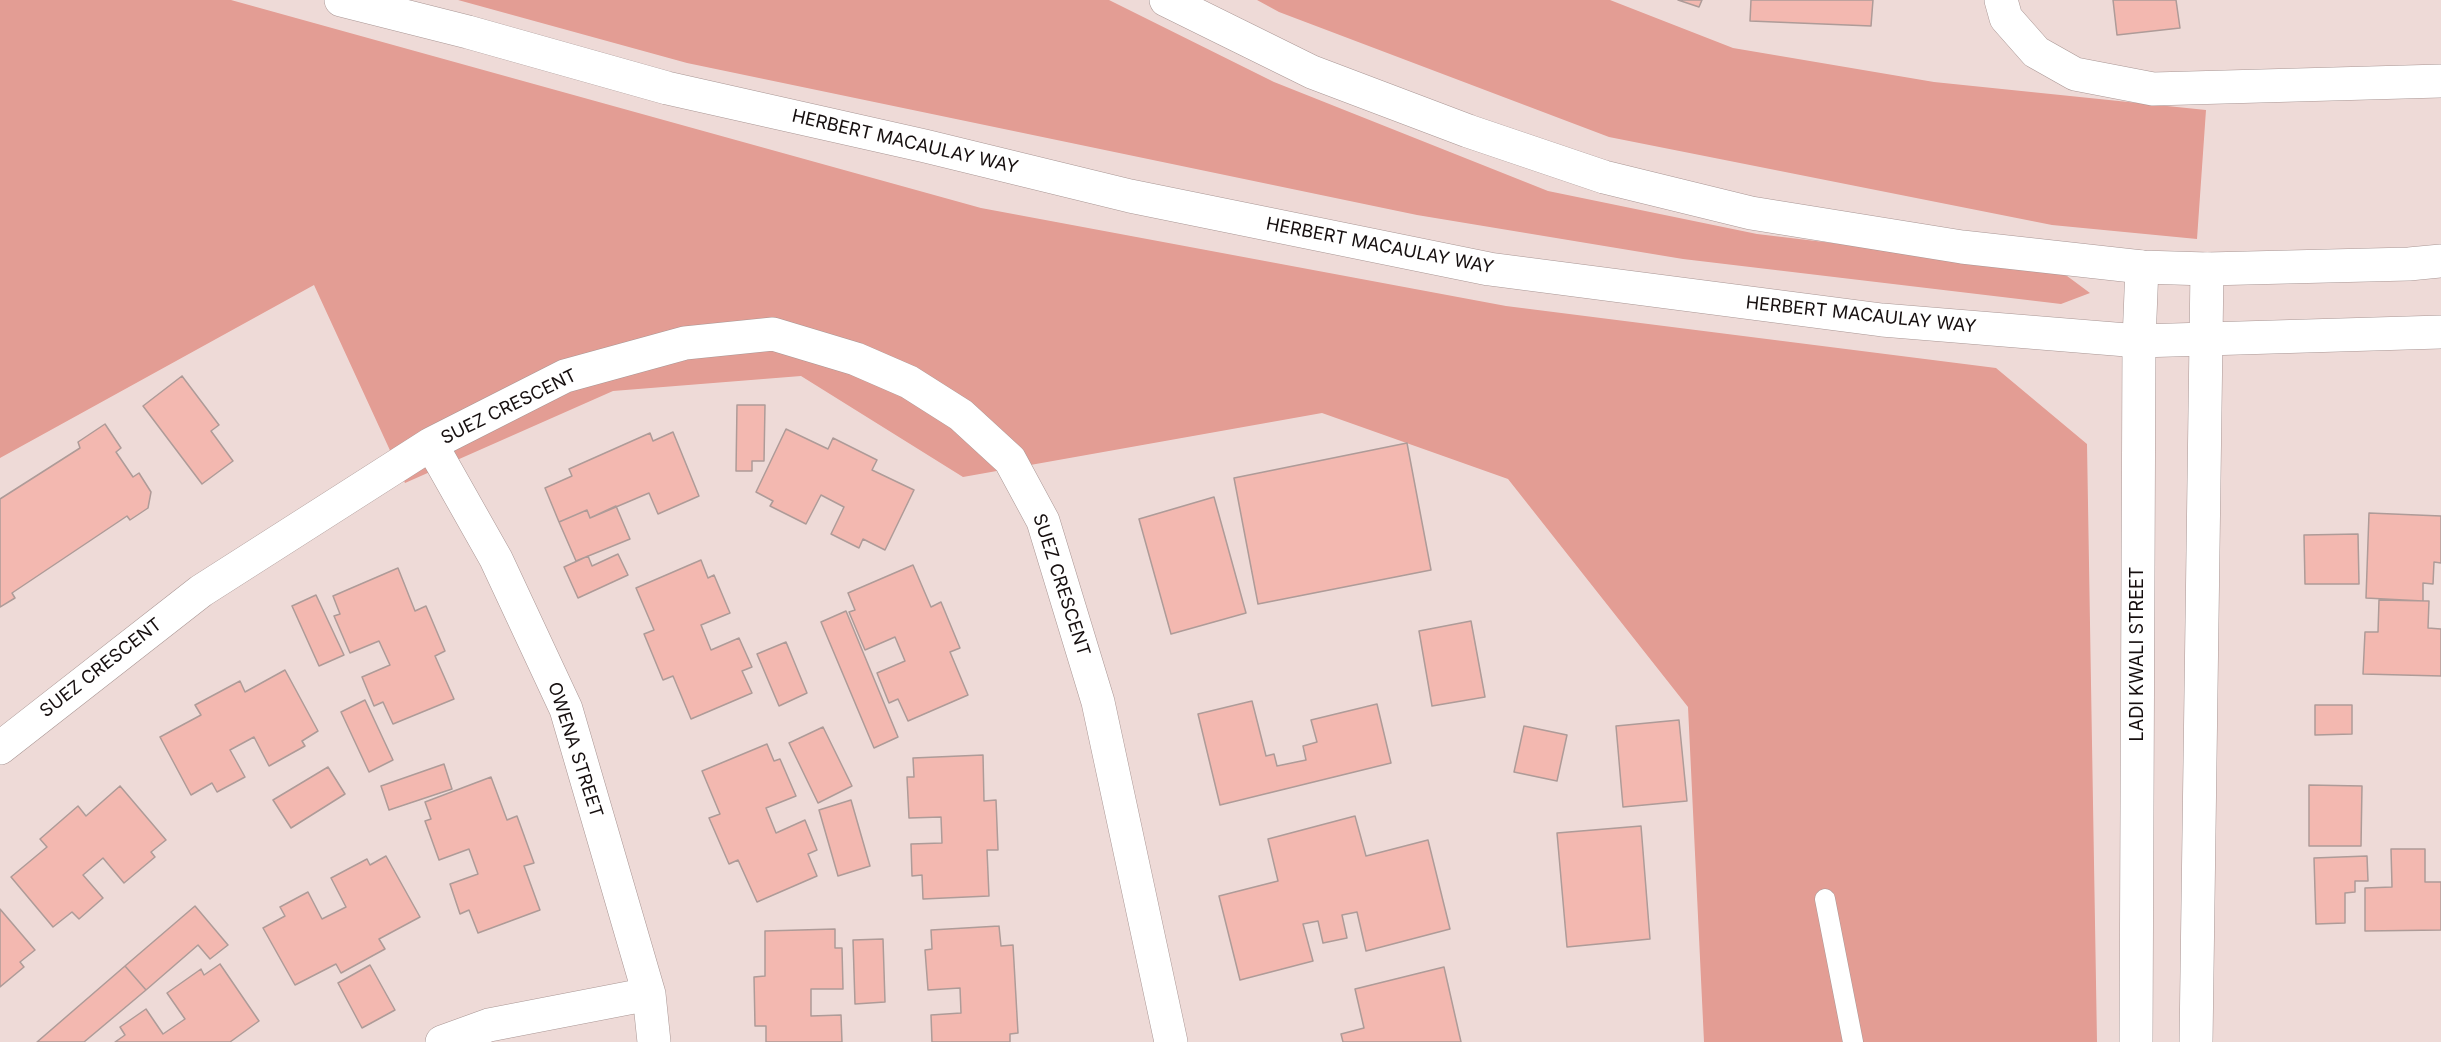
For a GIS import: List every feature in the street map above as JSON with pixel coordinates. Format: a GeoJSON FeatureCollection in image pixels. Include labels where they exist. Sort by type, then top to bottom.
{"type":"FeatureCollection","features":[{"type":"Feature","properties":{"kind":"street","name":"HERBERT MACAULAY WAY"},"geometry":{"type":"LineString","coordinates":[[341,0],[468,32],[667,88],[925,146],[1130,196],[1489,269],[1882,320],[2139,341],[2204,341],[2441,332]]}},
{"type":"Feature","properties":{"kind":"street"},"geometry":{"type":"LineString","coordinates":[[1166,0],[1312,72],[1468,131],[1604,177],[1763,215],[1962,247],[2142,267],[2207,269],[2409,264],[2441,261]]}},
{"type":"Feature","properties":{"kind":"street"},"geometry":{"type":"LineString","coordinates":[[2001,0],[2006,18],[2036,52],[2075,74],[2153,89],[2441,81]]}},
{"type":"Feature","properties":{"kind":"street","name":"LADI KWALI STREET"},"geometry":{"type":"LineString","coordinates":[[2136,1042],[2139,341],[2142,267]]}},
{"type":"Feature","properties":{"kind":"street"},"geometry":{"type":"LineString","coordinates":[[2196,1042],[2204,341],[2207,269]]}},
{"type":"Feature","properties":{"kind":"street","name":"SUEZ CRESCENT"},"geometry":{"type":"LineString","coordinates":[[0,748],[201,591],[431,444],[565,376],[685,343],[773,334],[856,359],[909,382],[961,416],[1010,460],[1043,521],[1098,702],[1171,1042]]}},
{"type":"Feature","properties":{"kind":"street","name":"OWENA STREET"},"geometry":{"type":"LineString","coordinates":[[431,444],[496,560],[566,709],[649,994],[654,1042]]}},
{"type":"Feature","properties":{"kind":"street"},"geometry":{"type":"LineString","coordinates":[[442,1042],[489,1025],[649,994]]}},
{"type":"Feature","properties":{"kind":"lane"},"geometry":{"type":"LineString","coordinates":[[1825,899],[1853,1042]]}},
{"type":"Feature","properties":{"kind":"shaded area"},"geometry":{"type":"Polygon","coordinates":[[[0,0],[231,0],[981,208],[1506,306],[1996,368],[2087,444],[2097,1042],[1704,1042],[1688,707],[1508,479],[1322,413],[963,477],[801,376],[613,391],[405,483],[314,285],[0,458],[0,0]]]}},
{"type":"Feature","properties":{"kind":"shaded area"},"geometry":{"type":"Polygon","coordinates":[[[458,0],[1109,0],[1274,82],[1548,191],[1757,234],[2059,270],[2090,293],[2061,304],[1683,259],[1417,215],[687,63],[458,0]]]}},
{"type":"Feature","properties":{"kind":"shaded area"},"geometry":{"type":"Polygon","coordinates":[[[1257,0],[1610,0],[1733,48],[1934,82],[2206,110],[2197,239],[2052,225],[1609,137],[1279,12],[1257,0]]]}},
{"type":"Feature","properties":{"kind":"building"},"geometry":{"type":"Polygon","coordinates":[[[1678,0],[1702,0],[1699,7],[1678,0]]]}},
{"type":"Feature","properties":{"kind":"building"},"geometry":{"type":"Polygon","coordinates":[[[1751,0],[1873,0],[1871,26],[1750,21],[1751,0]]]}},
{"type":"Feature","properties":{"kind":"building"},"geometry":{"type":"Polygon","coordinates":[[[2113,0],[2176,0],[2180,28],[2117,35],[2113,0]]]}},
{"type":"Feature","properties":{"kind":"building"},"geometry":{"type":"Polygon","coordinates":[[[182,376],[219,425],[211,431],[233,461],[202,484],[143,406],[182,376]]]}},
{"type":"Feature","properties":{"kind":"building"},"geometry":{"type":"Polygon","coordinates":[[[737,405],[765,405],[764,461],[752,461],[752,471],[736,471],[737,405]]]}},
{"type":"Feature","properties":{"kind":"building"},"geometry":{"type":"Polygon","coordinates":[[[105,424],[121,448],[116,452],[133,477],[139,473],[151,492],[148,508],[130,520],[127,516],[12,593],[15,598],[0,607],[0,499],[80,448],[78,442],[105,424]]]}},
{"type":"Feature","properties":{"kind":"building"},"geometry":{"type":"Polygon","coordinates":[[[786,429],[828,449],[833,438],[877,460],[872,470],[914,490],[885,550],[863,539],[859,548],[831,534],[844,507],[821,495],[806,524],[770,506],[773,501],[756,492],[786,429]]]}},
{"type":"Feature","properties":{"kind":"building"},"geometry":{"type":"Polygon","coordinates":[[[673,432],[699,496],[658,514],[649,493],[590,518],[587,510],[559,522],[545,488],[572,476],[569,469],[650,433],[653,441],[673,432]]]}},
{"type":"Feature","properties":{"kind":"building"},"geometry":{"type":"Polygon","coordinates":[[[1407,443],[1431,570],[1258,604],[1234,478],[1407,443]]]}},
{"type":"Feature","properties":{"kind":"building"},"geometry":{"type":"Polygon","coordinates":[[[1214,497],[1246,613],[1171,634],[1139,519],[1214,497]]]}},
{"type":"Feature","properties":{"kind":"building"},"geometry":{"type":"Polygon","coordinates":[[[616,506],[630,539],[576,561],[559,522],[587,510],[590,518],[616,506]]]}},
{"type":"Feature","properties":{"kind":"building"},"geometry":{"type":"Polygon","coordinates":[[[2369,513],[2441,516],[2441,563],[2434,562],[2433,584],[2423,583],[2423,601],[2366,598],[2369,513]]]}},
{"type":"Feature","properties":{"kind":"building"},"geometry":{"type":"Polygon","coordinates":[[[2358,534],[2359,584],[2305,584],[2304,535],[2358,534]]]}},
{"type":"Feature","properties":{"kind":"building"},"geometry":{"type":"Polygon","coordinates":[[[618,554],[628,575],[578,598],[564,567],[588,556],[592,566],[618,554]]]}},
{"type":"Feature","properties":{"kind":"building"},"geometry":{"type":"Polygon","coordinates":[[[701,560],[708,578],[714,575],[730,613],[701,625],[711,650],[739,638],[752,667],[742,671],[752,693],[691,719],[673,676],[663,680],[644,634],[654,630],[636,588],[701,560]]]}},
{"type":"Feature","properties":{"kind":"building"},"geometry":{"type":"Polygon","coordinates":[[[913,565],[931,607],[941,602],[960,648],[950,652],[968,695],[908,721],[898,699],[889,703],[877,673],[905,661],[895,637],[865,650],[849,612],[855,610],[848,593],[913,565]]]}},
{"type":"Feature","properties":{"kind":"building"},"geometry":{"type":"Polygon","coordinates":[[[398,568],[415,611],[426,606],[445,651],[435,656],[454,699],[393,724],[383,702],[374,706],[362,677],[390,665],[379,641],[350,653],[334,616],[340,614],[333,596],[398,568]]]}},
{"type":"Feature","properties":{"kind":"building"},"geometry":{"type":"Polygon","coordinates":[[[316,595],[344,655],[319,666],[292,606],[316,595]]]}},
{"type":"Feature","properties":{"kind":"building"},"geometry":{"type":"Polygon","coordinates":[[[2379,600],[2429,601],[2428,628],[2441,629],[2441,676],[2363,674],[2365,632],[2378,632],[2379,600]]]}},
{"type":"Feature","properties":{"kind":"building"},"geometry":{"type":"Polygon","coordinates":[[[846,611],[898,737],[874,748],[821,622],[846,611]]]}},
{"type":"Feature","properties":{"kind":"building"},"geometry":{"type":"Polygon","coordinates":[[[1471,621],[1485,697],[1432,706],[1419,631],[1471,621]]]}},
{"type":"Feature","properties":{"kind":"building"},"geometry":{"type":"Polygon","coordinates":[[[786,642],[807,693],[779,706],[757,654],[786,642]]]}},
{"type":"Feature","properties":{"kind":"building"},"geometry":{"type":"Polygon","coordinates":[[[285,670],[318,731],[302,741],[305,746],[269,766],[254,737],[230,750],[245,777],[217,792],[212,783],[191,795],[160,737],[201,715],[195,705],[240,681],[245,692],[285,670]]]}},
{"type":"Feature","properties":{"kind":"building"},"geometry":{"type":"Polygon","coordinates":[[[365,700],[393,760],[369,772],[341,712],[365,700]]]}},
{"type":"Feature","properties":{"kind":"building"},"geometry":{"type":"Polygon","coordinates":[[[1252,701],[1266,756],[1274,754],[1277,766],[1306,760],[1303,746],[1317,742],[1311,720],[1377,704],[1391,763],[1220,805],[1198,714],[1252,701]]]}},
{"type":"Feature","properties":{"kind":"building"},"geometry":{"type":"Polygon","coordinates":[[[2315,705],[2352,705],[2352,734],[2315,735],[2315,705]]]}},
{"type":"Feature","properties":{"kind":"building"},"geometry":{"type":"Polygon","coordinates":[[[1679,720],[1687,801],[1623,807],[1616,726],[1679,720]]]}},
{"type":"Feature","properties":{"kind":"building"},"geometry":{"type":"Polygon","coordinates":[[[1524,726],[1567,735],[1557,781],[1514,772],[1524,726]]]}},
{"type":"Feature","properties":{"kind":"building"},"geometry":{"type":"Polygon","coordinates":[[[823,727],[852,786],[818,803],[789,743],[823,727]]]}},
{"type":"Feature","properties":{"kind":"building"},"geometry":{"type":"Polygon","coordinates":[[[767,744],[774,761],[780,759],[796,796],[766,808],[776,833],[805,820],[817,850],[808,854],[817,876],[757,902],[738,860],[729,864],[709,818],[720,814],[702,771],[767,744]]]}},
{"type":"Feature","properties":{"kind":"building"},"geometry":{"type":"Polygon","coordinates":[[[983,755],[984,801],[996,800],[998,850],[987,850],[989,896],[923,899],[922,875],[912,876],[911,844],[942,843],[941,817],[909,818],[907,777],[914,777],[913,758],[983,755]]]}},
{"type":"Feature","properties":{"kind":"building"},"geometry":{"type":"Polygon","coordinates":[[[444,764],[452,789],[389,810],[381,786],[444,764]]]}},
{"type":"Feature","properties":{"kind":"building"},"geometry":{"type":"Polygon","coordinates":[[[328,767],[345,794],[291,828],[273,800],[328,767]]]}},
{"type":"Feature","properties":{"kind":"building"},"geometry":{"type":"Polygon","coordinates":[[[491,777],[507,820],[517,816],[534,863],[524,866],[540,910],[478,933],[469,910],[460,914],[450,884],[478,874],[469,849],[439,860],[425,821],[431,819],[425,802],[491,777]]]}},
{"type":"Feature","properties":{"kind":"building"},"geometry":{"type":"Polygon","coordinates":[[[2309,785],[2362,786],[2361,846],[2309,846],[2309,785]]]}},
{"type":"Feature","properties":{"kind":"building"},"geometry":{"type":"Polygon","coordinates":[[[120,786],[166,840],[151,852],[155,857],[124,883],[103,858],[83,875],[103,898],[79,919],[72,912],[53,927],[11,877],[47,847],[40,839],[78,806],[86,816],[120,786]]]}},
{"type":"Feature","properties":{"kind":"building"},"geometry":{"type":"Polygon","coordinates":[[[851,800],[870,866],[838,876],[819,810],[851,800]]]}},
{"type":"Feature","properties":{"kind":"building"},"geometry":{"type":"Polygon","coordinates":[[[1355,816],[1366,856],[1428,840],[1450,929],[1366,951],[1357,912],[1342,915],[1347,938],[1323,943],[1318,921],[1303,924],[1313,961],[1240,980],[1219,896],[1278,881],[1268,839],[1355,816]]]}},
{"type":"Feature","properties":{"kind":"building"},"geometry":{"type":"Polygon","coordinates":[[[1641,826],[1650,939],[1567,947],[1557,833],[1641,826]]]}},
{"type":"Feature","properties":{"kind":"building"},"geometry":{"type":"Polygon","coordinates":[[[2391,849],[2425,849],[2425,882],[2441,882],[2441,930],[2365,931],[2365,888],[2392,887],[2391,849]]]}},
{"type":"Feature","properties":{"kind":"building"},"geometry":{"type":"Polygon","coordinates":[[[386,856],[420,917],[379,939],[385,949],[341,973],[336,964],[295,985],[263,928],[285,916],[280,907],[308,892],[322,919],[346,907],[331,878],[367,859],[370,865],[386,856]]]}},
{"type":"Feature","properties":{"kind":"building"},"geometry":{"type":"Polygon","coordinates":[[[2367,856],[2368,881],[2355,881],[2355,892],[2345,893],[2345,923],[2316,924],[2314,858],[2367,856]]]}},
{"type":"Feature","properties":{"kind":"building"},"geometry":{"type":"Polygon","coordinates":[[[195,906],[228,945],[210,959],[198,945],[146,990],[125,966],[195,906]]]}},
{"type":"Feature","properties":{"kind":"building"},"geometry":{"type":"Polygon","coordinates":[[[0,909],[35,950],[20,962],[24,967],[0,987],[0,909]]]}},
{"type":"Feature","properties":{"kind":"building"},"geometry":{"type":"Polygon","coordinates":[[[999,926],[1001,946],[1013,945],[1018,1033],[1010,1034],[1010,1042],[932,1042],[931,1015],[961,1013],[960,988],[928,990],[925,950],[932,949],[931,930],[999,926]]]}},
{"type":"Feature","properties":{"kind":"building"},"geometry":{"type":"Polygon","coordinates":[[[835,929],[835,948],[842,948],[843,989],[811,989],[811,1016],[841,1015],[842,1042],[766,1042],[766,1026],[755,1026],[754,977],[765,976],[765,931],[835,929]]]}},
{"type":"Feature","properties":{"kind":"building"},"geometry":{"type":"Polygon","coordinates":[[[883,939],[885,1002],[855,1004],[853,940],[883,939]]]}},
{"type":"Feature","properties":{"kind":"building"},"geometry":{"type":"Polygon","coordinates":[[[220,964],[259,1021],[230,1042],[115,1042],[125,1035],[120,1027],[146,1009],[163,1034],[185,1019],[167,993],[201,969],[204,975],[220,964]]]}},
{"type":"Feature","properties":{"kind":"building"},"geometry":{"type":"Polygon","coordinates":[[[370,965],[395,1010],[362,1028],[338,983],[370,965]]]}},
{"type":"Feature","properties":{"kind":"building"},"geometry":{"type":"Polygon","coordinates":[[[125,966],[146,990],[84,1042],[37,1042],[125,966]]]}},
{"type":"Feature","properties":{"kind":"building"},"geometry":{"type":"Polygon","coordinates":[[[1444,967],[1461,1042],[1343,1042],[1341,1034],[1364,1028],[1355,989],[1444,967]]]}}]}
